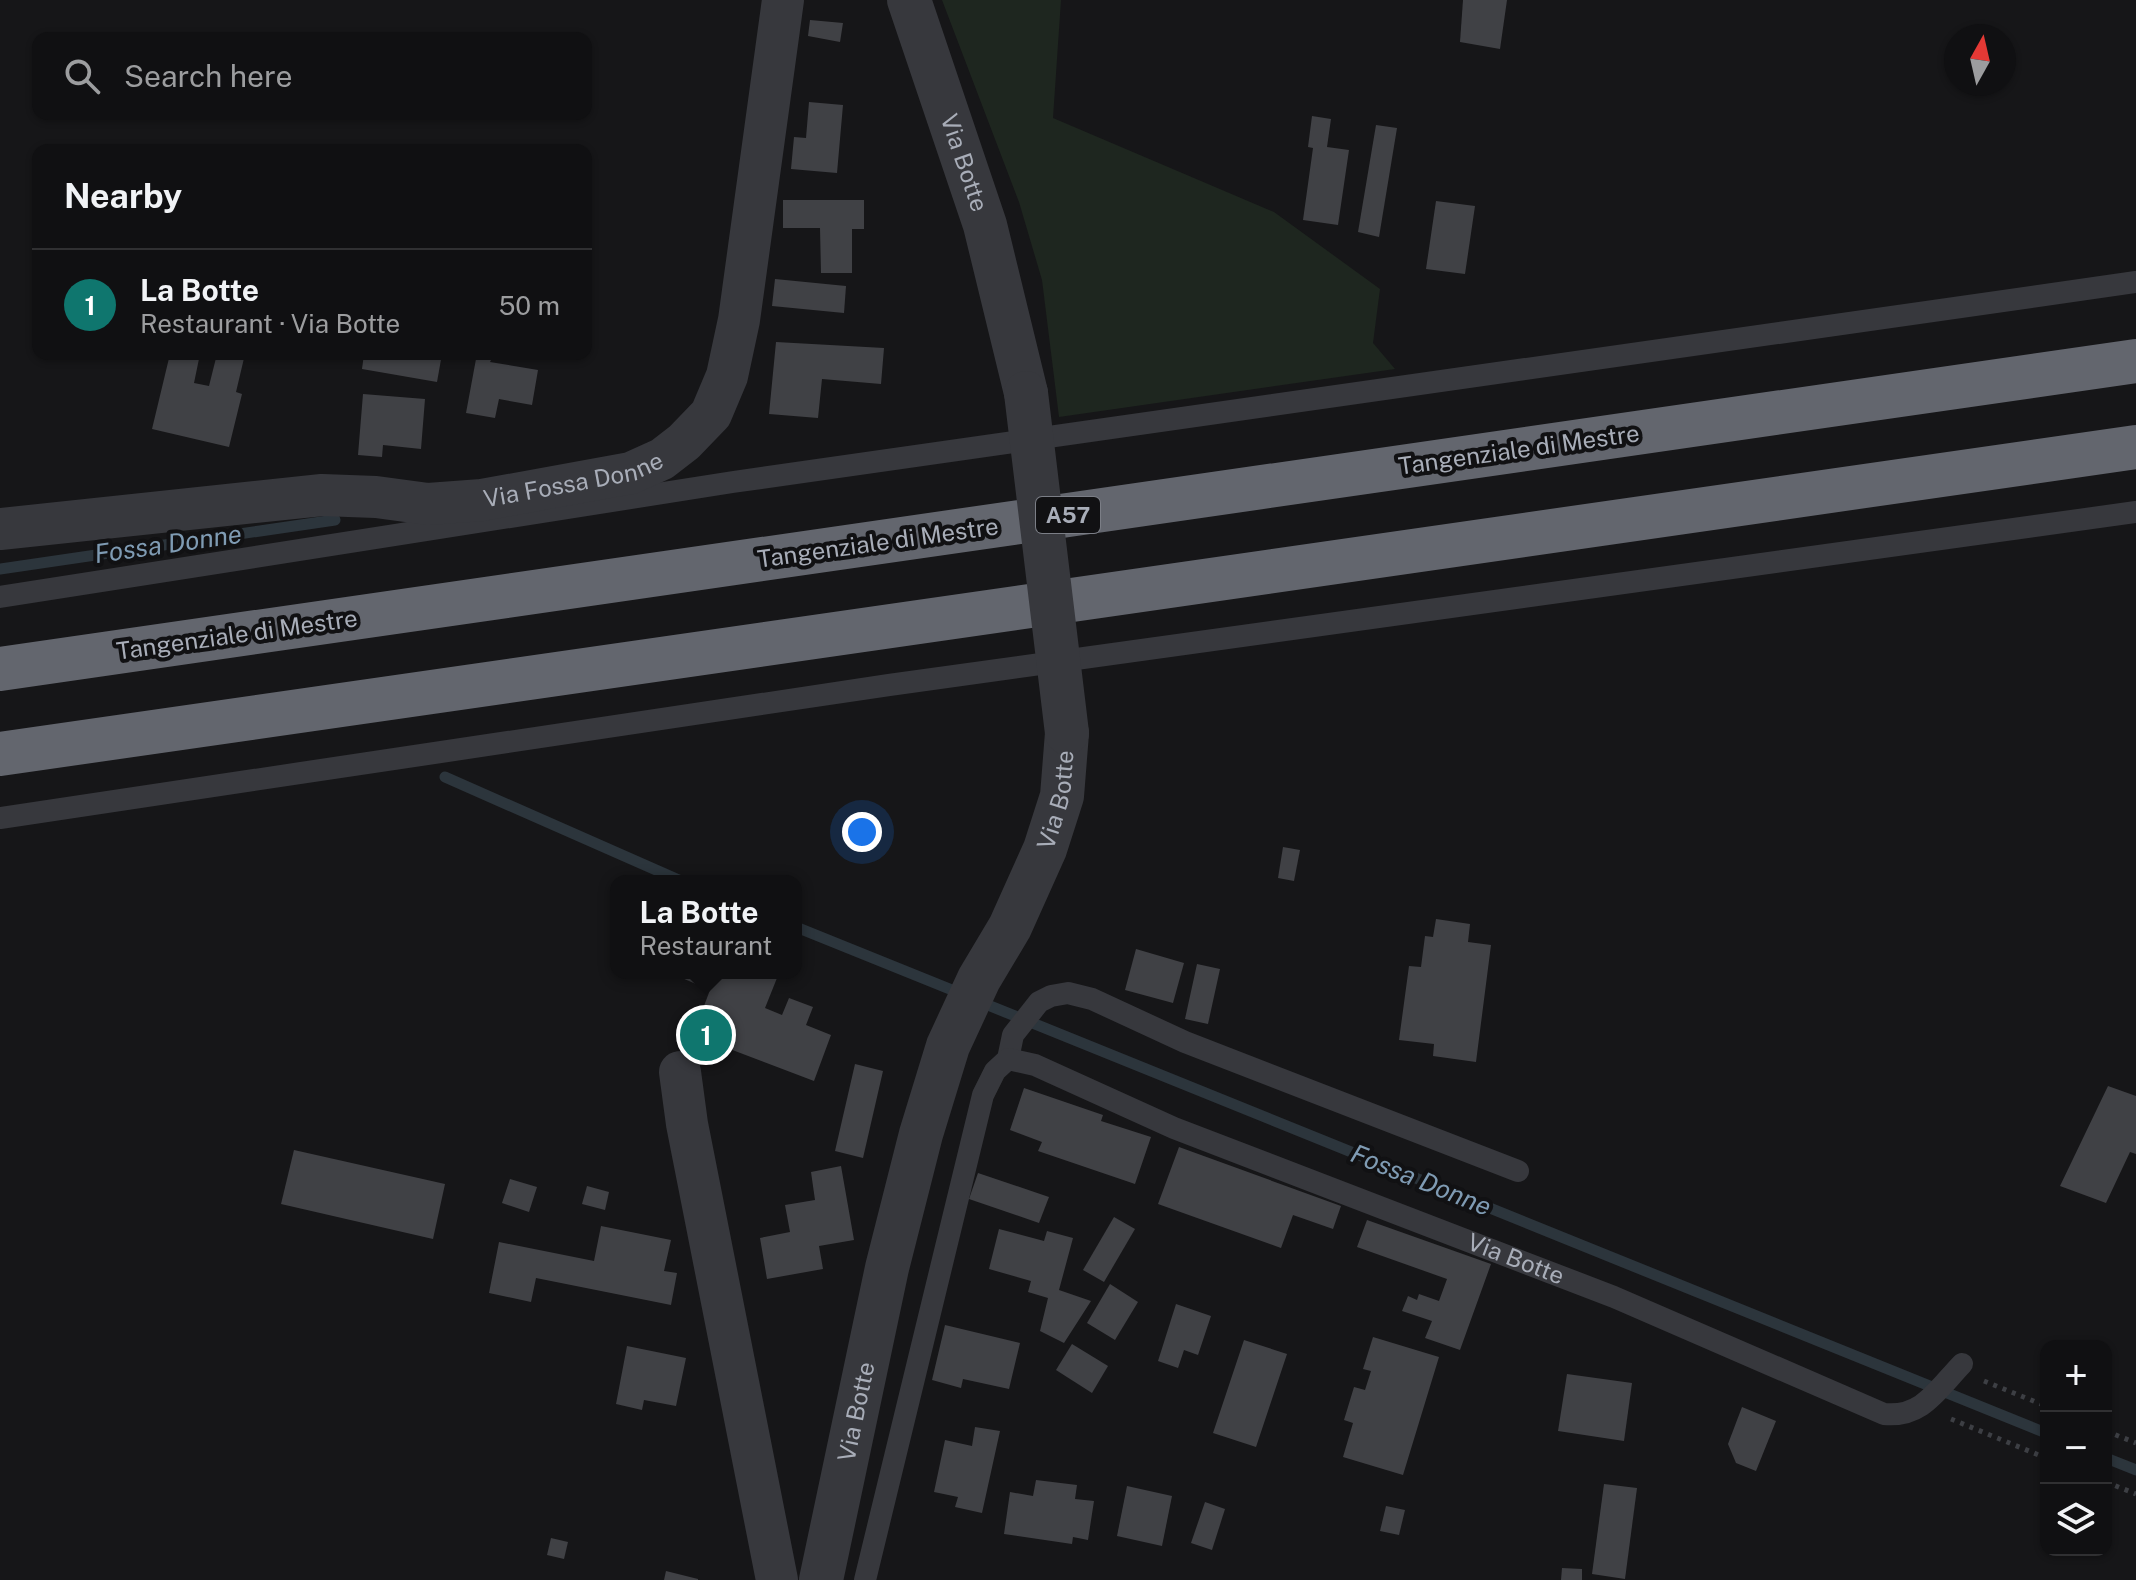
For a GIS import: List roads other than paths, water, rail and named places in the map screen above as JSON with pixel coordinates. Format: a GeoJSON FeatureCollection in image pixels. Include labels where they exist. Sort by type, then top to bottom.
{"type":"FeatureCollection","features":[{"type":"Feature","properties":{"kind":"highway","name":"Tangenziale di Mestre"},"geometry":{"type":"LineString","coordinates":[[0,669],[2136,361]]}},
{"type":"Feature","properties":{"kind":"highway"},"geometry":{"type":"LineString","coordinates":[[0,754],[2136,447]]}},
{"type":"Feature","properties":{"kind":"street","name":"Via Fossa Donne"},"geometry":{"type":"LineString","coordinates":[[0,529],[322,495],[376,497],[428,504],[482,500],[631,473],[662,459],[711,414],[727,376],[739,320],[783,0]]}},
{"type":"Feature","properties":{"kind":"street","name":"Via Botte"},"geometry":{"type":"LineString","coordinates":[[821,1580],[887,1268],[925,1119],[959,1020],[1010,927],[1045,849],[1062,796],[1067,733],[1026,393],[985,225],[909,0]]}},
{"type":"Feature","properties":{"kind":"street"},"geometry":{"type":"LineString","coordinates":[[680,1072],[777,1580]]}},
{"type":"Feature","properties":{"kind":"lane"},"geometry":{"type":"LineString","coordinates":[[0,597],[733,482],[2136,282]]}},
{"type":"Feature","properties":{"kind":"lane"},"geometry":{"type":"LineString","coordinates":[[0,818],[889,685],[2136,512]]}},
{"type":"Feature","properties":{"kind":"lane","name":"Via Botte"},"geometry":{"type":"LineString","coordinates":[[865,1580],[983,1095],[995,1071],[1008,1059],[1013,1035],[1039,1002],[1068,993],[1092,999],[1185,1042],[1518,1171]]}},
{"type":"Feature","properties":{"kind":"lane","name":"Via Botte"},"geometry":{"type":"LineString","coordinates":[[1008,1059],[1035,1065],[1174,1128],[1614,1297],[1884,1414],[1901,1416],[1918,1409],[1953,1373]]}},
{"type":"Feature","properties":{"kind":"waterway","name":"Fossa Donne"},"geometry":{"type":"LineString","coordinates":[[0,569],[335,520]]}},
{"type":"Feature","properties":{"kind":"waterway","name":"Fossa Donne"},"geometry":{"type":"LineString","coordinates":[[445,777],[667,875]]}},
{"type":"Feature","properties":{"kind":"waterway","name":"Fossa Donne"},"geometry":{"type":"LineString","coordinates":[[802,929],[962,994]]}},
{"type":"Feature","properties":{"kind":"waterway","name":"Fossa Donne"},"geometry":{"type":"LineString","coordinates":[[978,1001],[2040,1431]]}},
{"type":"Feature","properties":{"kind":"waterway","name":"Fossa Donne"},"geometry":{"type":"LineString","coordinates":[[2112,1460],[2136,1470]]}},
{"type":"Feature","properties":{"kind":"place","name":"La Botte"},"geometry":{"type":"Point","coordinates":[706,1035]}}]}
